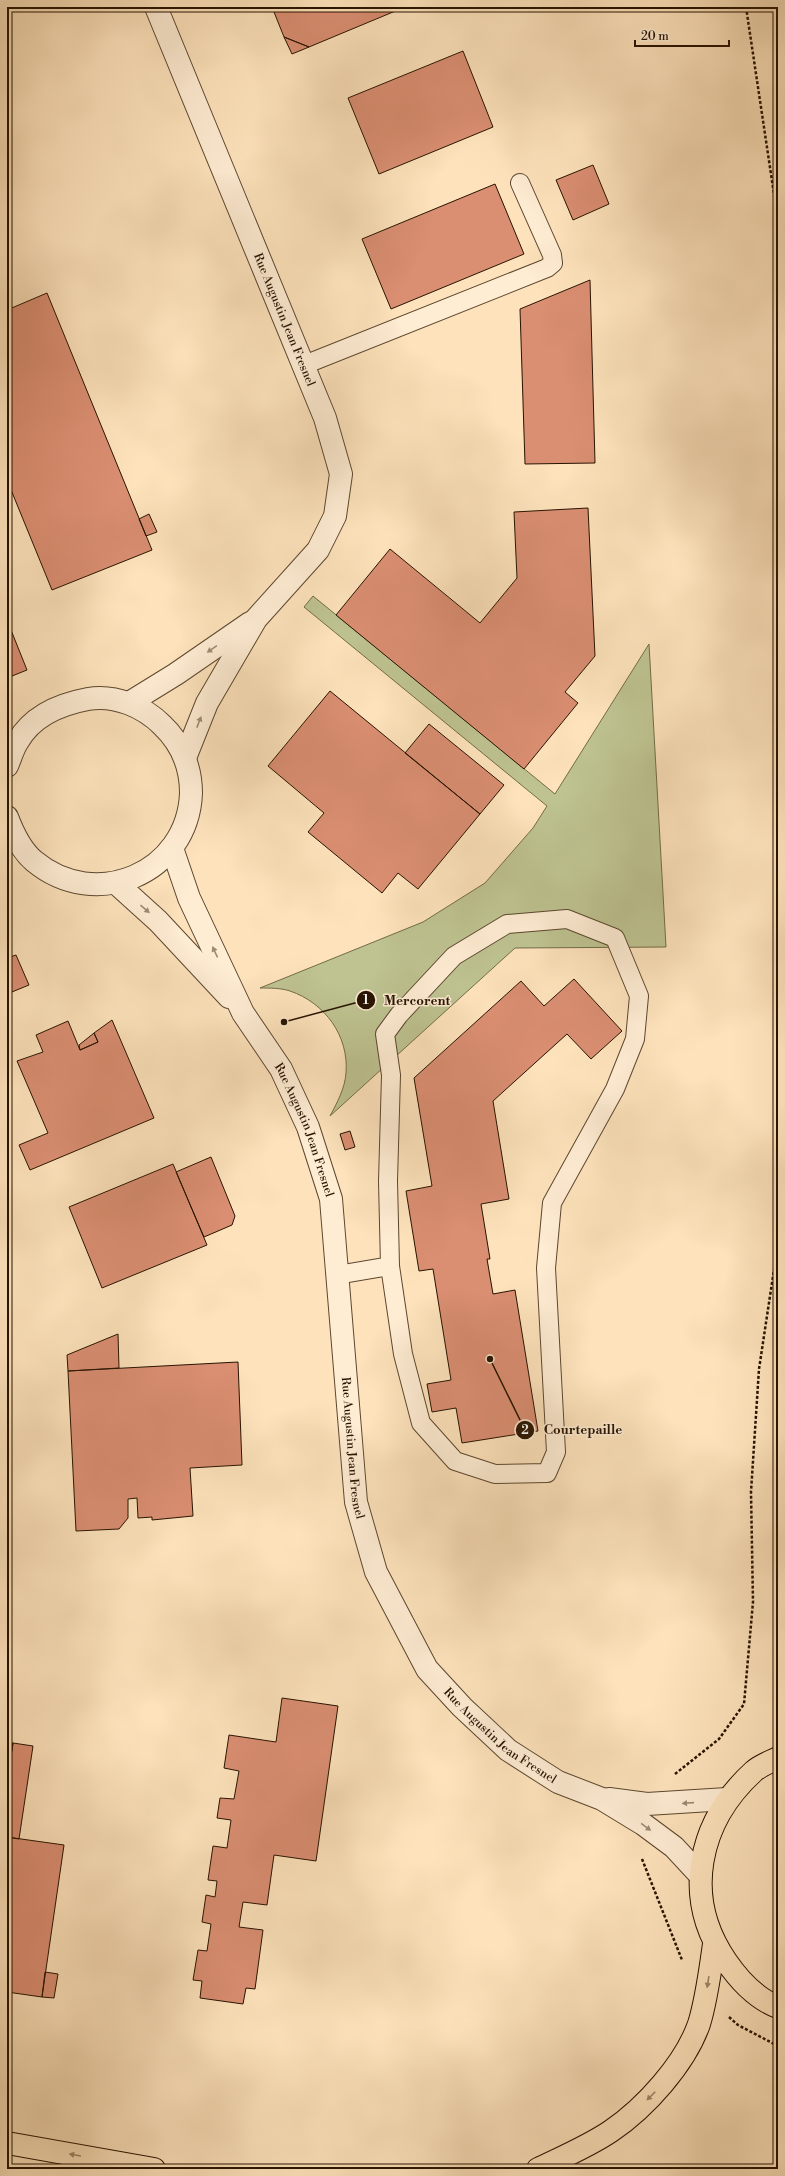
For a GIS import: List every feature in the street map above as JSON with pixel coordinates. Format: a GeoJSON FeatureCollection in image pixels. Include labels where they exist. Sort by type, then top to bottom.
{"type":"FeatureCollection","features":[{"type":"Feature","properties":{"kind":"main road"},"geometry":{"type":"LineString","coordinates":[[778,1758],[755,1770],[727,1799],[708,1835],[700,1875],[703,1910],[714,1944],[738,1978],[771,2004],[778,2007]]}},
{"type":"Feature","properties":{"kind":"main road"},"geometry":{"type":"LineString","coordinates":[[538,2169],[612,2131],[650,2098],[677,2067],[698,2026],[706,1997],[714,1944]]}},
{"type":"Feature","properties":{"kind":"main road"},"geometry":{"type":"LineString","coordinates":[[7,2143],[154,2169]]}},
{"type":"Feature","properties":{"kind":"street","name":"Rue Augustin Jean Fresnel"},"geometry":{"type":"LineString","coordinates":[[156,7],[304,365],[325,418],[342,474],[335,516],[318,550],[256,619],[207,703],[186,758]]}},
{"type":"Feature","properties":{"kind":"street","name":"Rue Augustin Jean Fresnel"},"geometry":{"type":"LineString","coordinates":[[128,702],[176,674],[256,619]]}},
{"type":"Feature","properties":{"kind":"street"},"geometry":{"type":"LineString","coordinates":[[7,766],[18,740],[39,717],[67,703],[98,697],[128,702],[153,716],[172,735],[186,758],[191,781],[190,805],[184,828],[172,848],[156,864],[138,876],[116,883],[86,884],[58,876],[33,860],[10,830]]}},
{"type":"Feature","properties":{"kind":"street","name":"Rue Augustin Jean Fresnel"},"geometry":{"type":"LineString","coordinates":[[172,848],[189,898],[243,1013]]}},
{"type":"Feature","properties":{"kind":"street","name":"Rue Augustin Jean Fresnel"},"geometry":{"type":"LineString","coordinates":[[116,883],[158,920],[243,1013],[281,1068],[308,1128],[331,1199],[356,1502],[376,1572],[427,1668],[462,1707],[508,1750],[558,1782],[645,1814],[700,1875]]}},
{"type":"Feature","properties":{"kind":"street"},"geometry":{"type":"LineString","coordinates":[[645,1814],[727,1799]]}},
{"type":"Feature","properties":{"kind":"lane"},"geometry":{"type":"LineString","coordinates":[[304,365],[496,289],[553,263],[552,255],[520,183]]}},
{"type":"Feature","properties":{"kind":"lane"},"geometry":{"type":"LineString","coordinates":[[567,919],[615,938],[639,996],[636,1039],[616,1089],[552,1203],[546,1268],[556,1452],[548,1473],[495,1474],[455,1461],[421,1422],[403,1354],[390,1266],[388,1180],[391,1075],[385,1034],[399,1015],[454,956],[507,924],[567,919]]}},
{"type":"Feature","properties":{"kind":"lane"},"geometry":{"type":"LineString","coordinates":[[337,1275],[390,1266]]}},
{"type":"Feature","properties":{"kind":"path"},"geometry":{"type":"LineString","coordinates":[[746,7],[778,221]]}},
{"type":"Feature","properties":{"kind":"path"},"geometry":{"type":"LineString","coordinates":[[683,1960],[638,1850],[645,1814],[668,1779],[719,1739],[744,1704],[753,1602],[751,1492],[759,1369],[778,1242]]}},
{"type":"Feature","properties":{"kind":"path"},"geometry":{"type":"LineString","coordinates":[[706,1997],[738,2025],[778,2046]]}},
{"type":"Feature","properties":{"kind":"green space"},"geometry":{"type":"Polygon","coordinates":[[[313,596],[555,794],[649,644],[666,947],[515,948],[330,1116],[338,1101],[346,1073],[346,1059],[339,1034],[324,1012],[303,996],[283,989],[260,988],[423,922],[485,883],[533,828],[547,806],[304,607],[313,596]]]}},
{"type":"Feature","properties":{"kind":"building"},"geometry":{"type":"Polygon","coordinates":[[[272,7],[405,7],[309,47],[284,37],[272,7]]]}},
{"type":"Feature","properties":{"kind":"building"},"geometry":{"type":"Polygon","coordinates":[[[284,37],[309,47],[292,54],[284,37]]]}},
{"type":"Feature","properties":{"kind":"building"},"geometry":{"type":"Polygon","coordinates":[[[463,51],[493,127],[379,174],[348,98],[463,51]]]}},
{"type":"Feature","properties":{"kind":"building"},"geometry":{"type":"Polygon","coordinates":[[[593,165],[609,204],[573,220],[556,180],[593,165]]]}},
{"type":"Feature","properties":{"kind":"building"},"geometry":{"type":"Polygon","coordinates":[[[495,184],[524,254],[391,309],[362,239],[495,184]]]}},
{"type":"Feature","properties":{"kind":"building"},"geometry":{"type":"Polygon","coordinates":[[[590,280],[595,463],[525,464],[520,309],[590,280]]]}},
{"type":"Feature","properties":{"kind":"building"},"geometry":{"type":"Polygon","coordinates":[[[47,293],[152,550],[52,590],[7,480],[7,310],[47,293]]]}},
{"type":"Feature","properties":{"kind":"building"},"geometry":{"type":"Polygon","coordinates":[[[588,508],[595,656],[565,692],[578,703],[524,769],[336,615],[390,549],[480,623],[517,578],[514,512],[588,508]]]}},
{"type":"Feature","properties":{"kind":"building"},"geometry":{"type":"Polygon","coordinates":[[[149,514],[157,532],[146,536],[139,519],[149,514]]]}},
{"type":"Feature","properties":{"kind":"building"},"geometry":{"type":"Polygon","coordinates":[[[11,630],[27,670],[7,678],[7,632],[11,630]]]}},
{"type":"Feature","properties":{"kind":"building"},"geometry":{"type":"Polygon","coordinates":[[[330,691],[480,814],[418,889],[398,873],[382,893],[308,832],[324,813],[268,766],[330,691]]]}},
{"type":"Feature","properties":{"kind":"building"},"geometry":{"type":"Polygon","coordinates":[[[429,724],[504,785],[480,814],[405,753],[429,724]]]}},
{"type":"Feature","properties":{"kind":"building"},"geometry":{"type":"Polygon","coordinates":[[[16,955],[29,985],[7,994],[7,958],[16,955]]]}},
{"type":"Feature","properties":{"kind":"building"},"geometry":{"type":"Polygon","coordinates":[[[574,979],[622,1031],[591,1059],[567,1034],[493,1101],[509,1199],[481,1204],[490,1259],[487,1259],[493,1294],[515,1290],[538,1431],[462,1443],[456,1408],[432,1412],[427,1384],[451,1380],[433,1269],[419,1271],[406,1191],[432,1186],[414,1078],[521,981],[544,1006],[574,979]]]}},
{"type":"Feature","properties":{"kind":"building"},"geometry":{"type":"Polygon","coordinates":[[[112,1020],[154,1118],[30,1170],[19,1145],[48,1133],[17,1061],[43,1052],[36,1035],[68,1021],[80,1050],[98,1042],[94,1033],[112,1020]]]}},
{"type":"Feature","properties":{"kind":"building"},"geometry":{"type":"Polygon","coordinates":[[[94,1033],[98,1042],[80,1050],[79,1045],[94,1033]]]}},
{"type":"Feature","properties":{"kind":"building"},"geometry":{"type":"Polygon","coordinates":[[[350,1131],[355,1147],[345,1150],[340,1134],[350,1131]]]}},
{"type":"Feature","properties":{"kind":"building"},"geometry":{"type":"Polygon","coordinates":[[[211,1157],[235,1216],[232,1225],[204,1237],[176,1172],[211,1157]]]}},
{"type":"Feature","properties":{"kind":"building"},"geometry":{"type":"Polygon","coordinates":[[[173,1164],[207,1245],[102,1288],[69,1207],[173,1164]]]}},
{"type":"Feature","properties":{"kind":"building"},"geometry":{"type":"Polygon","coordinates":[[[118,1334],[119,1368],[68,1371],[67,1355],[118,1334]]]}},
{"type":"Feature","properties":{"kind":"building"},"geometry":{"type":"Polygon","coordinates":[[[238,1362],[242,1465],[190,1468],[193,1516],[152,1520],[152,1517],[138,1518],[137,1498],[128,1499],[128,1518],[119,1529],[76,1531],[68,1371],[238,1362]]]}},
{"type":"Feature","properties":{"kind":"building"},"geometry":{"type":"Polygon","coordinates":[[[282,1698],[338,1706],[316,1861],[274,1855],[267,1905],[243,1902],[239,1927],[263,1930],[255,1989],[246,1988],[243,2004],[200,1998],[202,1981],[193,1980],[198,1950],[207,1951],[211,1924],[202,1922],[206,1895],[215,1897],[217,1881],[208,1880],[213,1846],[227,1848],[231,1820],[217,1818],[220,1798],[234,1799],[239,1771],[224,1768],[229,1735],[276,1742],[282,1698]]]}},
{"type":"Feature","properties":{"kind":"building"},"geometry":{"type":"Polygon","coordinates":[[[7,1742],[13,1743],[7,1784],[7,1742]]]}},
{"type":"Feature","properties":{"kind":"building"},"geometry":{"type":"Polygon","coordinates":[[[13,1743],[33,1746],[19,1839],[7,1837],[7,1784],[13,1743]]]}},
{"type":"Feature","properties":{"kind":"building"},"geometry":{"type":"Polygon","coordinates":[[[7,1837],[64,1845],[42,1997],[7,1992],[7,1837]]]}},
{"type":"Feature","properties":{"kind":"building"},"geometry":{"type":"Polygon","coordinates":[[[45,1972],[58,1974],[54,1998],[42,1997],[45,1972]]]}},
{"type":"Feature","properties":{"kind":"place","name":"Mercorent"},"geometry":{"type":"Point","coordinates":[284,1022]}},
{"type":"Feature","properties":{"kind":"place","name":"Courtepaille"},"geometry":{"type":"Point","coordinates":[490,1359]}}]}
